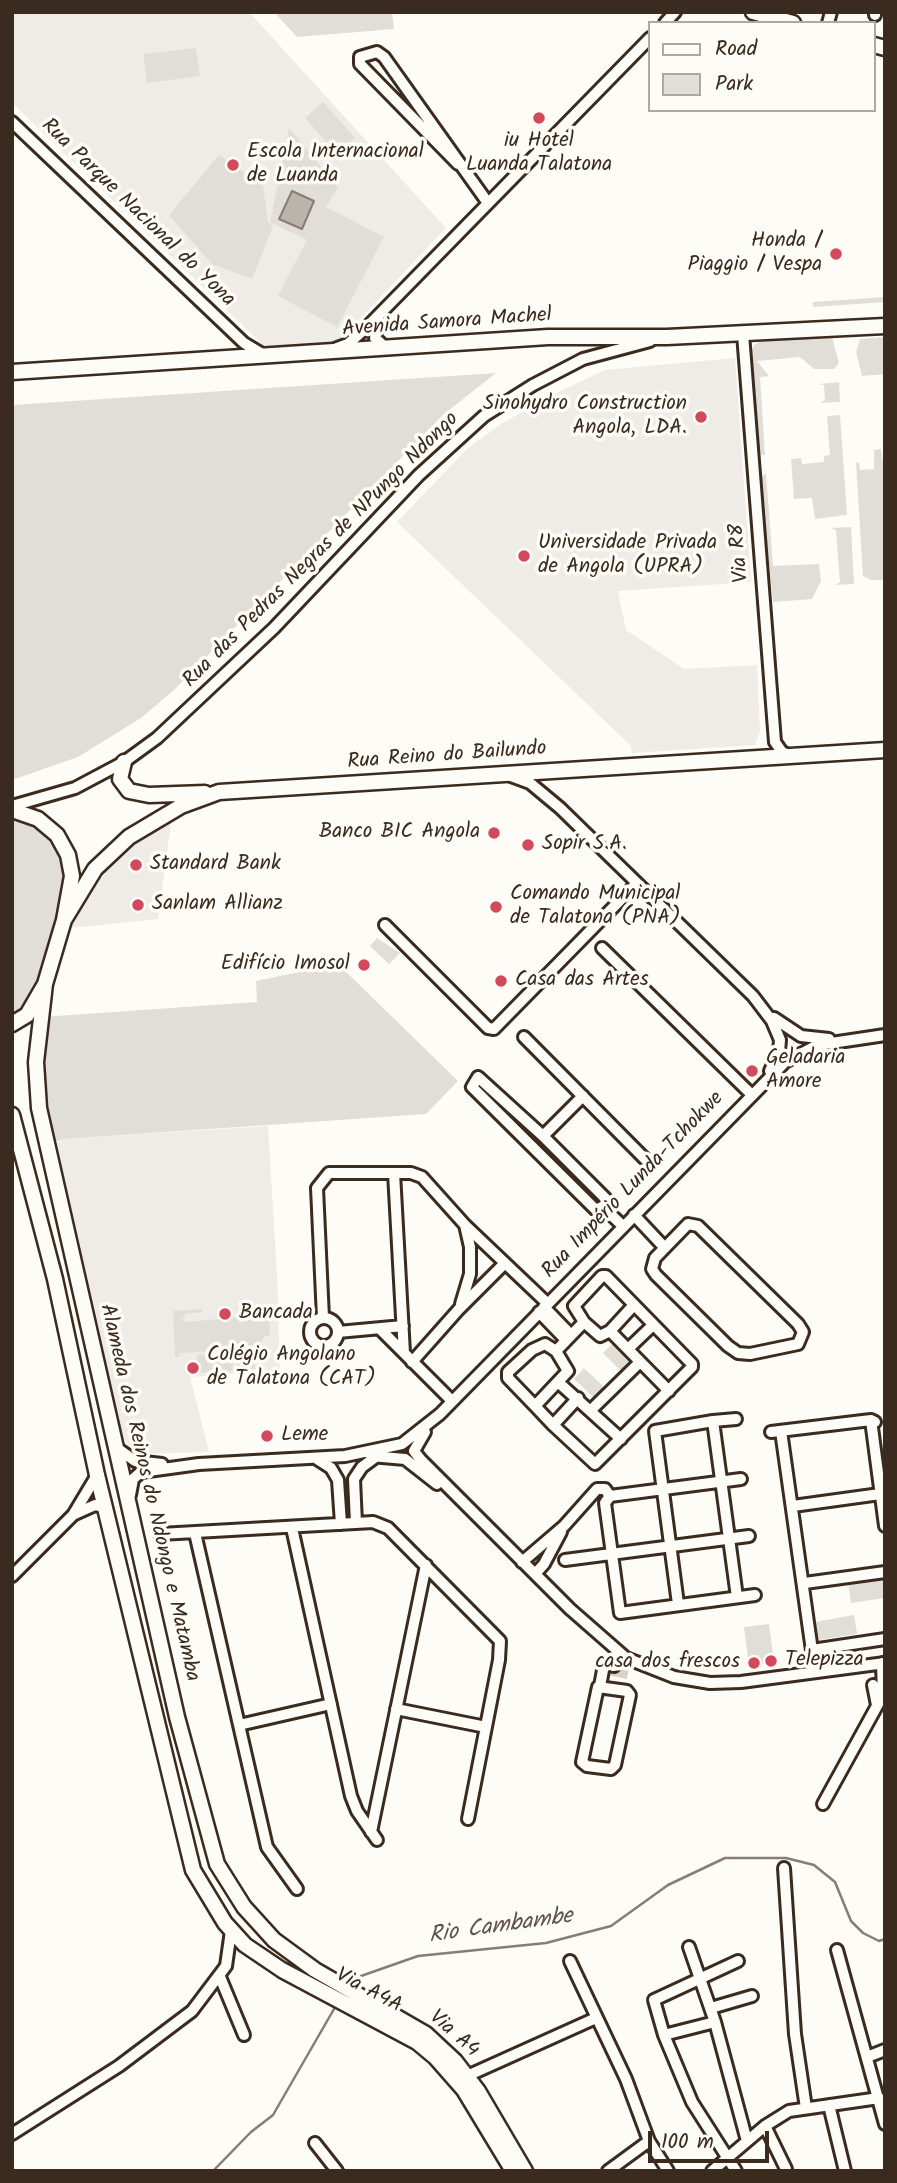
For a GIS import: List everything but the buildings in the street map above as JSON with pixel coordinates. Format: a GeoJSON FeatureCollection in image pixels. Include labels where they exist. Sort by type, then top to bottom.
{"type":"FeatureCollection","features":[{"type":"Feature","properties":{"kind":"main road"},"geometry":{"type":"LineString","coordinates":[[753,12],[786,21]]}},
{"type":"Feature","properties":{"kind":"main road","name":"Avenida Samora Machel"},"geometry":{"type":"LineString","coordinates":[[12,372],[582,335],[667,337],[885,326]]}},
{"type":"Feature","properties":{"kind":"main road","name":"Rua Reino do Bailundo"},"geometry":{"type":"LineString","coordinates":[[64,920],[95,869],[129,837],[181,806],[219,792],[885,750]]}},
{"type":"Feature","properties":{"kind":"main road"},"geometry":{"type":"LineString","coordinates":[[124,762],[120,779],[129,791],[149,795],[219,792]]}},
{"type":"Feature","properties":{"kind":"main road"},"geometry":{"type":"LineString","coordinates":[[12,808],[49,827],[68,855],[72,876],[64,920],[45,984],[27,1015],[12,1024]]}},
{"type":"Feature","properties":{"kind":"main road","name":"Alameda dos Reinos do Ndongo e Matamba"},"geometry":{"type":"LineString","coordinates":[[45,984],[36,1062],[37,1096],[116,1447],[130,1498],[177,1717],[217,1864],[227,1883],[261,1927],[292,1955],[315,1970]]}},
{"type":"Feature","properties":{"kind":"main road","name":"Alameda dos Reinos do Ndongo e Matamba"},"geometry":{"type":"LineString","coordinates":[[12,1115],[21,1142],[97,1475],[193,1870],[231,1931],[264,1959],[305,1982]]}},
{"type":"Feature","properties":{"kind":"main road"},"geometry":{"type":"LineString","coordinates":[[21,1142],[31,1130],[45,1136]]}},
{"type":"Feature","properties":{"kind":"main road"},"geometry":{"type":"LineString","coordinates":[[79,1390],[85,1398],[93,1401],[100,1398],[104,1388]]}},
{"type":"Feature","properties":{"kind":"main road"},"geometry":{"type":"LineString","coordinates":[[129,1610],[135,1617],[145,1619],[152,1605]]}},
{"type":"Feature","properties":{"kind":"main road"},"geometry":{"type":"LineString","coordinates":[[193,1870],[206,1876],[217,1864]]}},
{"type":"Feature","properties":{"kind":"main road","name":"Via A4"},"geometry":{"type":"LineString","coordinates":[[315,1970],[393,2021],[426,2034],[467,2076],[525,2171]]}},
{"type":"Feature","properties":{"kind":"main road","name":"Via A4A"},"geometry":{"type":"LineString","coordinates":[[305,1982],[393,2021],[417,2042],[453,2076],[513,2171]]}},
{"type":"Feature","properties":{"kind":"street"},"geometry":{"type":"LineString","coordinates":[[320,354],[348,344],[386,308],[648,40]]}},
{"type":"Feature","properties":{"kind":"street"},"geometry":{"type":"LineString","coordinates":[[458,164],[360,64],[362,55],[377,52],[384,57],[488,203]]}},
{"type":"Feature","properties":{"kind":"street","name":"Rua Parque Nacional do Yona"},"geometry":{"type":"LineString","coordinates":[[12,121],[236,335],[254,351],[273,356]]}},
{"type":"Feature","properties":{"kind":"street"},"geometry":{"type":"LineString","coordinates":[[386,308],[374,334],[387,349]]}},
{"type":"Feature","properties":{"kind":"street","name":"Via R8"},"geometry":{"type":"LineString","coordinates":[[743,334],[775,742],[782,752],[796,757]]}},
{"type":"Feature","properties":{"kind":"street","name":"Rua Parque Nacional do Yona"},"geometry":{"type":"LineString","coordinates":[[223,359],[239,349],[236,335]]}},
{"type":"Feature","properties":{"kind":"street","name":"Rua das Pedras Negras de NPungo Ndongo"},"geometry":{"type":"LineString","coordinates":[[12,808],[75,788],[124,762],[189,711],[274,628],[419,475],[484,416],[533,385],[583,359],[667,337]]}},
{"type":"Feature","properties":{"kind":"street"},"geometry":{"type":"LineString","coordinates":[[498,775],[521,779],[538,788],[787,1029],[801,1036],[858,1037]]}},
{"type":"Feature","properties":{"kind":"street"},"geometry":{"type":"LineString","coordinates":[[385,925],[488,1028],[494,1029],[636,883]]}},
{"type":"Feature","properties":{"kind":"street"},"geometry":{"type":"LineString","coordinates":[[602,948],[751,1094]]}},
{"type":"Feature","properties":{"kind":"street"},"geometry":{"type":"LineString","coordinates":[[753,996],[772,1021],[780,1040],[774,1065],[761,1084]]}},
{"type":"Feature","properties":{"kind":"street","name":"Rua Império Lunda-Tchokwe"},"geometry":{"type":"LineString","coordinates":[[345,1456],[411,1457],[452,1401],[761,1084],[803,1051],[858,1037],[885,1035]]}},
{"type":"Feature","properties":{"kind":"street"},"geometry":{"type":"LineString","coordinates":[[524,1037],[648,1162]]}},
{"type":"Feature","properties":{"kind":"street"},"geometry":{"type":"LineString","coordinates":[[481,1077],[606,1199],[603,1207],[596,1210],[472,1083],[481,1077]]}},
{"type":"Feature","properties":{"kind":"street"},"geometry":{"type":"LineString","coordinates":[[543,1136],[583,1096]]}},
{"type":"Feature","properties":{"kind":"street"},"geometry":{"type":"LineString","coordinates":[[323,1318],[317,1188],[329,1173],[394,1173],[422,1177],[465,1225],[505,1263],[569,1338]]}},
{"type":"Feature","properties":{"kind":"street"},"geometry":{"type":"LineString","coordinates":[[394,1173],[403,1326],[408,1357]]}},
{"type":"Feature","properties":{"kind":"street"},"geometry":{"type":"LineString","coordinates":[[603,1207],[623,1226]]}},
{"type":"Feature","properties":{"kind":"street"},"geometry":{"type":"LineString","coordinates":[[634,1215],[664,1247]]}},
{"type":"Feature","properties":{"kind":"street"},"geometry":{"type":"LineString","coordinates":[[688,1224],[696,1224],[798,1324],[803,1332],[801,1341],[792,1348],[750,1354],[732,1349],[653,1272],[653,1261],[664,1247],[688,1224]]}},
{"type":"Feature","properties":{"kind":"street"},"geometry":{"type":"LineString","coordinates":[[459,1309],[470,1274],[470,1247],[465,1225]]}},
{"type":"Feature","properties":{"kind":"street"},"geometry":{"type":"LineString","coordinates":[[408,1357],[505,1263]]}},
{"type":"Feature","properties":{"kind":"street"},"geometry":{"type":"LineString","coordinates":[[535,1406],[568,1371],[556,1351],[549,1345],[538,1345],[507,1375],[535,1406],[553,1425],[595,1464],[669,1391],[693,1366],[606,1276],[601,1276],[576,1300],[576,1311],[600,1336],[610,1331],[633,1306]]}},
{"type":"Feature","properties":{"kind":"street"},"geometry":{"type":"LineString","coordinates":[[323,1318],[333,1321],[338,1332],[331,1344],[315,1343],[310,1330],[316,1321],[323,1318]]}},
{"type":"Feature","properties":{"kind":"street"},"geometry":{"type":"LineString","coordinates":[[556,1351],[584,1322]]}},
{"type":"Feature","properties":{"kind":"street"},"geometry":{"type":"LineString","coordinates":[[628,1349],[653,1325]]}},
{"type":"Feature","properties":{"kind":"street"},"geometry":{"type":"LineString","coordinates":[[338,1332],[403,1326]]}},
{"type":"Feature","properties":{"kind":"street"},"geometry":{"type":"LineString","coordinates":[[380,1329],[452,1401]]}},
{"type":"Feature","properties":{"kind":"street"},"geometry":{"type":"LineString","coordinates":[[610,1331],[669,1391]]}},
{"type":"Feature","properties":{"kind":"street"},"geometry":{"type":"LineString","coordinates":[[590,1411],[640,1362]]}},
{"type":"Feature","properties":{"kind":"street"},"geometry":{"type":"LineString","coordinates":[[558,1382],[621,1439]]}},
{"type":"Feature","properties":{"kind":"street"},"geometry":{"type":"LineString","coordinates":[[553,1425],[578,1398]]}},
{"type":"Feature","properties":{"kind":"street","name":"Rua Império Lunda-Tchokwe"},"geometry":{"type":"LineString","coordinates":[[130,1498],[130,1484],[141,1472],[190,1465],[345,1456],[402,1444],[440,1414]]}},
{"type":"Feature","properties":{"kind":"street"},"geometry":{"type":"LineString","coordinates":[[678,1604],[654,1431],[736,1419]]}},
{"type":"Feature","properties":{"kind":"street"},"geometry":{"type":"LineString","coordinates":[[713,1421],[737,1597]]}},
{"type":"Feature","properties":{"kind":"street"},"geometry":{"type":"LineString","coordinates":[[818,1672],[793,1506],[776,1432],[874,1421],[885,1526]]}},
{"type":"Feature","properties":{"kind":"street"},"geometry":{"type":"LineString","coordinates":[[466,1508],[405,1459],[398,1451],[402,1444],[409,1444],[466,1508],[535,1574],[615,1673],[630,1696],[615,1767],[611,1769],[587,1766],[582,1762],[596,1690],[615,1673],[710,1682],[879,1664]]}},
{"type":"Feature","properties":{"kind":"street","name":"Rua Império Lunda-Tchokwe"},"geometry":{"type":"LineString","coordinates":[[116,1447],[135,1461],[190,1465]]}},
{"type":"Feature","properties":{"kind":"street"},"geometry":{"type":"LineString","coordinates":[[356,1523],[354,1479],[362,1467],[377,1456]]}},
{"type":"Feature","properties":{"kind":"street"},"geometry":{"type":"LineString","coordinates":[[317,1459],[331,1468],[338,1480],[341,1524]]}},
{"type":"Feature","properties":{"kind":"street"},"geometry":{"type":"LineString","coordinates":[[12,1576],[73,1515],[97,1475]]}},
{"type":"Feature","properties":{"kind":"street"},"geometry":{"type":"LineString","coordinates":[[338,1480],[354,1479]]}},
{"type":"Feature","properties":{"kind":"street"},"geometry":{"type":"LineString","coordinates":[[522,1562],[599,1498],[741,1479]]}},
{"type":"Feature","properties":{"kind":"street"},"geometry":{"type":"LineString","coordinates":[[793,1506],[880,1494]]}},
{"type":"Feature","properties":{"kind":"street"},"geometry":{"type":"LineString","coordinates":[[599,1498],[613,1554],[620,1613],[755,1595]]}},
{"type":"Feature","properties":{"kind":"street"},"geometry":{"type":"LineString","coordinates":[[73,1515],[95,1506],[105,1507]]}},
{"type":"Feature","properties":{"kind":"street"},"geometry":{"type":"LineString","coordinates":[[160,1534],[373,1522],[388,1528],[500,1641],[468,1819]]}},
{"type":"Feature","properties":{"kind":"street"},"geometry":{"type":"LineString","coordinates":[[535,1574],[544,1564],[564,1526]]}},
{"type":"Feature","properties":{"kind":"street"},"geometry":{"type":"LineString","coordinates":[[292,1528],[351,1796],[357,1811],[374,1836],[377,1796],[426,1565]]}},
{"type":"Feature","properties":{"kind":"street"},"geometry":{"type":"LineString","coordinates":[[195,1533],[267,1847],[297,1889]]}},
{"type":"Feature","properties":{"kind":"street"},"geometry":{"type":"LineString","coordinates":[[565,1560],[749,1536]]}},
{"type":"Feature","properties":{"kind":"street"},"geometry":{"type":"LineString","coordinates":[[532,1552],[544,1564]]}},
{"type":"Feature","properties":{"kind":"street"},"geometry":{"type":"LineString","coordinates":[[805,1583],[885,1572]]}},
{"type":"Feature","properties":{"kind":"street"},"geometry":{"type":"LineString","coordinates":[[816,1653],[832,1652],[885,1639]]}},
{"type":"Feature","properties":{"kind":"street"},"geometry":{"type":"LineString","coordinates":[[832,1652],[835,1669]]}},
{"type":"Feature","properties":{"kind":"street"},"geometry":{"type":"LineString","coordinates":[[877,1705],[873,1682],[879,1664]]}},
{"type":"Feature","properties":{"kind":"street"},"geometry":{"type":"LineString","coordinates":[[823,1804],[883,1695],[879,1664]]}},
{"type":"Feature","properties":{"kind":"street"},"geometry":{"type":"LineString","coordinates":[[239,1725],[331,1704]]}},
{"type":"Feature","properties":{"kind":"street"},"geometry":{"type":"LineString","coordinates":[[396,1709],[486,1727]]}},
{"type":"Feature","properties":{"kind":"street"},"geometry":{"type":"LineString","coordinates":[[351,1796],[357,1804],[366,1806],[373,1804],[377,1796]]}},
{"type":"Feature","properties":{"kind":"street"},"geometry":{"type":"LineString","coordinates":[[784,1868],[796,2034],[806,2108]]}},
{"type":"Feature","properties":{"kind":"street"},"geometry":{"type":"LineString","coordinates":[[12,2134],[150,2043],[192,2011],[220,1977],[228,1959],[231,1931]]}},
{"type":"Feature","properties":{"kind":"street"},"geometry":{"type":"LineString","coordinates":[[689,1947],[711,2008],[747,2141]]}},
{"type":"Feature","properties":{"kind":"street"},"geometry":{"type":"LineString","coordinates":[[837,1950],[885,2124]]}},
{"type":"Feature","properties":{"kind":"street"},"geometry":{"type":"LineString","coordinates":[[570,1961],[625,2079],[649,2141],[668,2171]]}},
{"type":"Feature","properties":{"kind":"street"},"geometry":{"type":"LineString","coordinates":[[737,2171],[726,2158],[692,2102],[664,2035],[654,2000],[738,1961]]}},
{"type":"Feature","properties":{"kind":"street"},"geometry":{"type":"LineString","coordinates":[[220,1977],[244,2035]]}},
{"type":"Feature","properties":{"kind":"street"},"geometry":{"type":"LineString","coordinates":[[711,2008],[752,1996]]}},
{"type":"Feature","properties":{"kind":"street"},"geometry":{"type":"LineString","coordinates":[[467,2076],[596,2018]]}},
{"type":"Feature","properties":{"kind":"street"},"geometry":{"type":"LineString","coordinates":[[664,2035],[715,2022]]}},
{"type":"Feature","properties":{"kind":"street"},"geometry":{"type":"LineString","coordinates":[[867,2057],[885,2050]]}},
{"type":"Feature","properties":{"kind":"street"},"geometry":{"type":"LineString","coordinates":[[712,2171],[765,2126],[789,2111],[829,2105],[881,2103]]}},
{"type":"Feature","properties":{"kind":"street"},"geometry":{"type":"LineString","coordinates":[[829,2105],[845,2171]]}},
{"type":"Feature","properties":{"kind":"street"},"geometry":{"type":"LineString","coordinates":[[765,2126],[786,2169]]}},
{"type":"Feature","properties":{"kind":"street"},"geometry":{"type":"LineString","coordinates":[[608,2171],[649,2141]]}},
{"type":"Feature","properties":{"kind":"street"},"geometry":{"type":"LineString","coordinates":[[315,2143],[337,2171]]}},
{"type":"Feature","properties":{"kind":"shaded area","name":"Escola Internacional de Luanda"},"geometry":{"type":"Polygon","coordinates":[[[249,12],[446,228],[338,342],[264,346],[12,103],[12,14],[249,12]]]}},
{"type":"Feature","properties":{"kind":"shaded area"},"geometry":{"type":"Polygon","coordinates":[[[292,191],[314,201],[302,229],[279,219],[292,191]]]}},
{"type":"Feature","properties":{"kind":"shaded area","name":"Universidade Privada de Angola (UPRA)"},"geometry":{"type":"Polygon","coordinates":[[[735,358],[751,582],[618,591],[626,630],[684,669],[757,665],[760,731],[755,745],[632,753],[631,746],[397,522],[467,449],[501,424],[550,396],[605,370],[735,358]]]}},
{"type":"Feature","properties":{"kind":"shaded area"},"geometry":{"type":"Polygon","coordinates":[[[172,816],[158,919],[71,928],[76,911],[96,877],[120,851],[172,816]]]}},
{"type":"Feature","properties":{"kind":"shaded area"},"geometry":{"type":"Polygon","coordinates":[[[268,1126],[280,1370],[190,1377],[209,1452],[136,1454],[122,1437],[56,1144],[64,1139],[268,1126]]]}},
{"type":"Feature","properties":{"kind":"green space"},"geometry":{"type":"Polygon","coordinates":[[[274,12],[392,12],[394,29],[297,37],[274,12]]]}},
{"type":"Feature","properties":{"kind":"green space"},"geometry":{"type":"Polygon","coordinates":[[[196,48],[200,76],[147,83],[143,54],[196,48]]]}},
{"type":"Feature","properties":{"kind":"green space"},"geometry":{"type":"Polygon","coordinates":[[[323,102],[355,138],[337,154],[305,118],[323,102]]]}},
{"type":"Feature","properties":{"kind":"green space"},"geometry":{"type":"Polygon","coordinates":[[[289,128],[338,187],[326,207],[384,237],[337,327],[278,296],[307,240],[270,222],[289,128]]]}},
{"type":"Feature","properties":{"kind":"green space"},"geometry":{"type":"Polygon","coordinates":[[[219,155],[263,185],[268,222],[273,226],[252,279],[212,264],[169,215],[219,155]]]}},
{"type":"Feature","properties":{"kind":"green space"},"geometry":{"type":"Polygon","coordinates":[[[885,297],[885,302],[813,307],[813,302],[885,297]]]}},
{"type":"Feature","properties":{"kind":"green space"},"geometry":{"type":"Polygon","coordinates":[[[832,337],[839,363],[834,369],[814,369],[800,357],[757,361],[769,376],[760,377],[765,455],[760,454],[751,354],[754,345],[763,340],[832,337]]]}},
{"type":"Feature","properties":{"kind":"green space"},"geometry":{"type":"Polygon","coordinates":[[[885,337],[885,374],[862,376],[856,352],[860,339],[885,337]]]}},
{"type":"Feature","properties":{"kind":"green space"},"geometry":{"type":"Polygon","coordinates":[[[496,373],[444,414],[174,690],[141,718],[78,757],[12,780],[12,405],[496,373]]]}},
{"type":"Feature","properties":{"kind":"green space"},"geometry":{"type":"Polygon","coordinates":[[[839,382],[840,402],[820,403],[825,400],[824,385],[819,384],[839,382]]]}},
{"type":"Feature","properties":{"kind":"green space"},"geometry":{"type":"Polygon","coordinates":[[[840,415],[847,515],[815,519],[812,498],[794,499],[791,459],[801,458],[802,464],[824,462],[824,456],[830,455],[827,416],[840,415]]]}},
{"type":"Feature","properties":{"kind":"green space"},"geometry":{"type":"Polygon","coordinates":[[[881,449],[885,477],[885,580],[871,580],[863,576],[856,463],[859,462],[860,470],[874,469],[874,450],[881,449]]]}},
{"type":"Feature","properties":{"kind":"green space"},"geometry":{"type":"Polygon","coordinates":[[[766,473],[773,566],[819,564],[821,581],[812,599],[773,602],[760,478],[766,473]]]}},
{"type":"Feature","properties":{"kind":"green space"},"geometry":{"type":"Polygon","coordinates":[[[851,527],[854,584],[835,585],[840,582],[836,530],[831,528],[851,527]]]}},
{"type":"Feature","properties":{"kind":"green space"},"geometry":{"type":"Polygon","coordinates":[[[12,817],[33,822],[49,835],[66,869],[64,890],[34,997],[12,1020],[12,817]]]}},
{"type":"Feature","properties":{"kind":"green space"},"geometry":{"type":"Polygon","coordinates":[[[377,938],[400,953],[389,964],[370,946],[377,938]]]}},
{"type":"Feature","properties":{"kind":"green space"},"geometry":{"type":"Polygon","coordinates":[[[338,964],[458,1081],[426,1114],[65,1139],[51,1143],[41,1092],[42,1017],[257,1002],[256,981],[338,964]]]}},
{"type":"Feature","properties":{"kind":"green space"},"geometry":{"type":"Polygon","coordinates":[[[268,1304],[270,1336],[265,1336],[256,1349],[179,1353],[179,1357],[175,1357],[173,1311],[202,1309],[203,1312],[185,1314],[185,1318],[181,1318],[185,1322],[265,1315],[264,1308],[246,1309],[246,1305],[268,1304]]]}},
{"type":"Feature","properties":{"kind":"green space"},"geometry":{"type":"Polygon","coordinates":[[[614,1342],[633,1361],[622,1372],[603,1353],[614,1342]]]}},
{"type":"Feature","properties":{"kind":"green space"},"geometry":{"type":"Polygon","coordinates":[[[250,1351],[254,1356],[255,1370],[237,1371],[236,1352],[250,1351]]]}},
{"type":"Feature","properties":{"kind":"green space"},"geometry":{"type":"Polygon","coordinates":[[[232,1353],[233,1371],[198,1373],[197,1355],[232,1353]]]}},
{"type":"Feature","properties":{"kind":"green space"},"geometry":{"type":"Polygon","coordinates":[[[584,1368],[605,1388],[595,1399],[574,1379],[584,1368]]]}},
{"type":"Feature","properties":{"kind":"green space"},"geometry":{"type":"Polygon","coordinates":[[[883,1577],[885,1598],[851,1603],[848,1582],[883,1577]]]}},
{"type":"Feature","properties":{"kind":"green space"},"geometry":{"type":"Polygon","coordinates":[[[854,1615],[857,1634],[818,1640],[815,1622],[854,1615]]]}},
{"type":"Feature","properties":{"kind":"green space"},"geometry":{"type":"Polygon","coordinates":[[[769,1624],[774,1662],[749,1666],[744,1627],[769,1624]]]}},
{"type":"Feature","properties":{"kind":"waterway","name":"Rio Cambambe"},"geometry":{"type":"LineString","coordinates":[[361,1976],[418,1956],[546,1943],[611,1926],[668,1885],[725,1858],[786,1858],[814,1865],[835,1882],[851,1921],[863,1933],[879,1941],[885,1939]]}},
{"type":"Feature","properties":{"kind":"waterway","name":"Rio Cambambe"},"geometry":{"type":"LineString","coordinates":[[213,2171],[251,2132],[273,2115],[334,2009]]}},
{"type":"Feature","properties":{"kind":"tunnel"},"geometry":{"type":"LineString","coordinates":[[832,1652],[833,1657]]}},
{"type":"Feature","properties":{"kind":"tunnel"},"geometry":{"type":"LineString","coordinates":[[612,1676],[614,1666]]}},
{"type":"Feature","properties":{"kind":"tunnel"},"geometry":{"type":"LineString","coordinates":[[622,1678],[624,1668]]}},
{"type":"Feature","properties":{"kind":"place","name":"iu Hotel Luanda Talatona"},"geometry":{"type":"Point","coordinates":[539,118]}},
{"type":"Feature","properties":{"kind":"place","name":"Escola Internacional de Luanda"},"geometry":{"type":"Point","coordinates":[233,165]}},
{"type":"Feature","properties":{"kind":"place","name":"Honda / Piaggio / Vespa"},"geometry":{"type":"Point","coordinates":[836,254]}},
{"type":"Feature","properties":{"kind":"place","name":"Sinohydro Construction Angola, LDA."},"geometry":{"type":"Point","coordinates":[701,417]}},
{"type":"Feature","properties":{"kind":"place","name":"Universidade Privada de Angola (UPRA)"},"geometry":{"type":"Point","coordinates":[524,556]}},
{"type":"Feature","properties":{"kind":"place","name":"Banco BIC Angola"},"geometry":{"type":"Point","coordinates":[494,833]}},
{"type":"Feature","properties":{"kind":"place","name":"Sopir S.A."},"geometry":{"type":"Point","coordinates":[528,845]}},
{"type":"Feature","properties":{"kind":"place","name":"Standard Bank"},"geometry":{"type":"Point","coordinates":[136,865]}},
{"type":"Feature","properties":{"kind":"place","name":"Sanlam Allianz"},"geometry":{"type":"Point","coordinates":[138,905]}},
{"type":"Feature","properties":{"kind":"place","name":"Comando Municipal de Talatona (PNA)"},"geometry":{"type":"Point","coordinates":[496,907]}},
{"type":"Feature","properties":{"kind":"place","name":"Edifício Imosol"},"geometry":{"type":"Point","coordinates":[364,965]}},
{"type":"Feature","properties":{"kind":"place","name":"Casa das Artes"},"geometry":{"type":"Point","coordinates":[501,981]}},
{"type":"Feature","properties":{"kind":"place","name":"Geladaria Amore"},"geometry":{"type":"Point","coordinates":[752,1071]}},
{"type":"Feature","properties":{"kind":"place","name":"Bancada"},"geometry":{"type":"Point","coordinates":[225,1314]}},
{"type":"Feature","properties":{"kind":"place","name":"Colégio Angolano de Talatona (CAT)"},"geometry":{"type":"Point","coordinates":[193,1368]}},
{"type":"Feature","properties":{"kind":"place","name":"Leme"},"geometry":{"type":"Point","coordinates":[267,1436]}},
{"type":"Feature","properties":{"kind":"place","name":"Telepizza"},"geometry":{"type":"Point","coordinates":[771,1661]}},
{"type":"Feature","properties":{"kind":"place","name":"casa dos frescos"},"geometry":{"type":"Point","coordinates":[754,1663]}}]}
